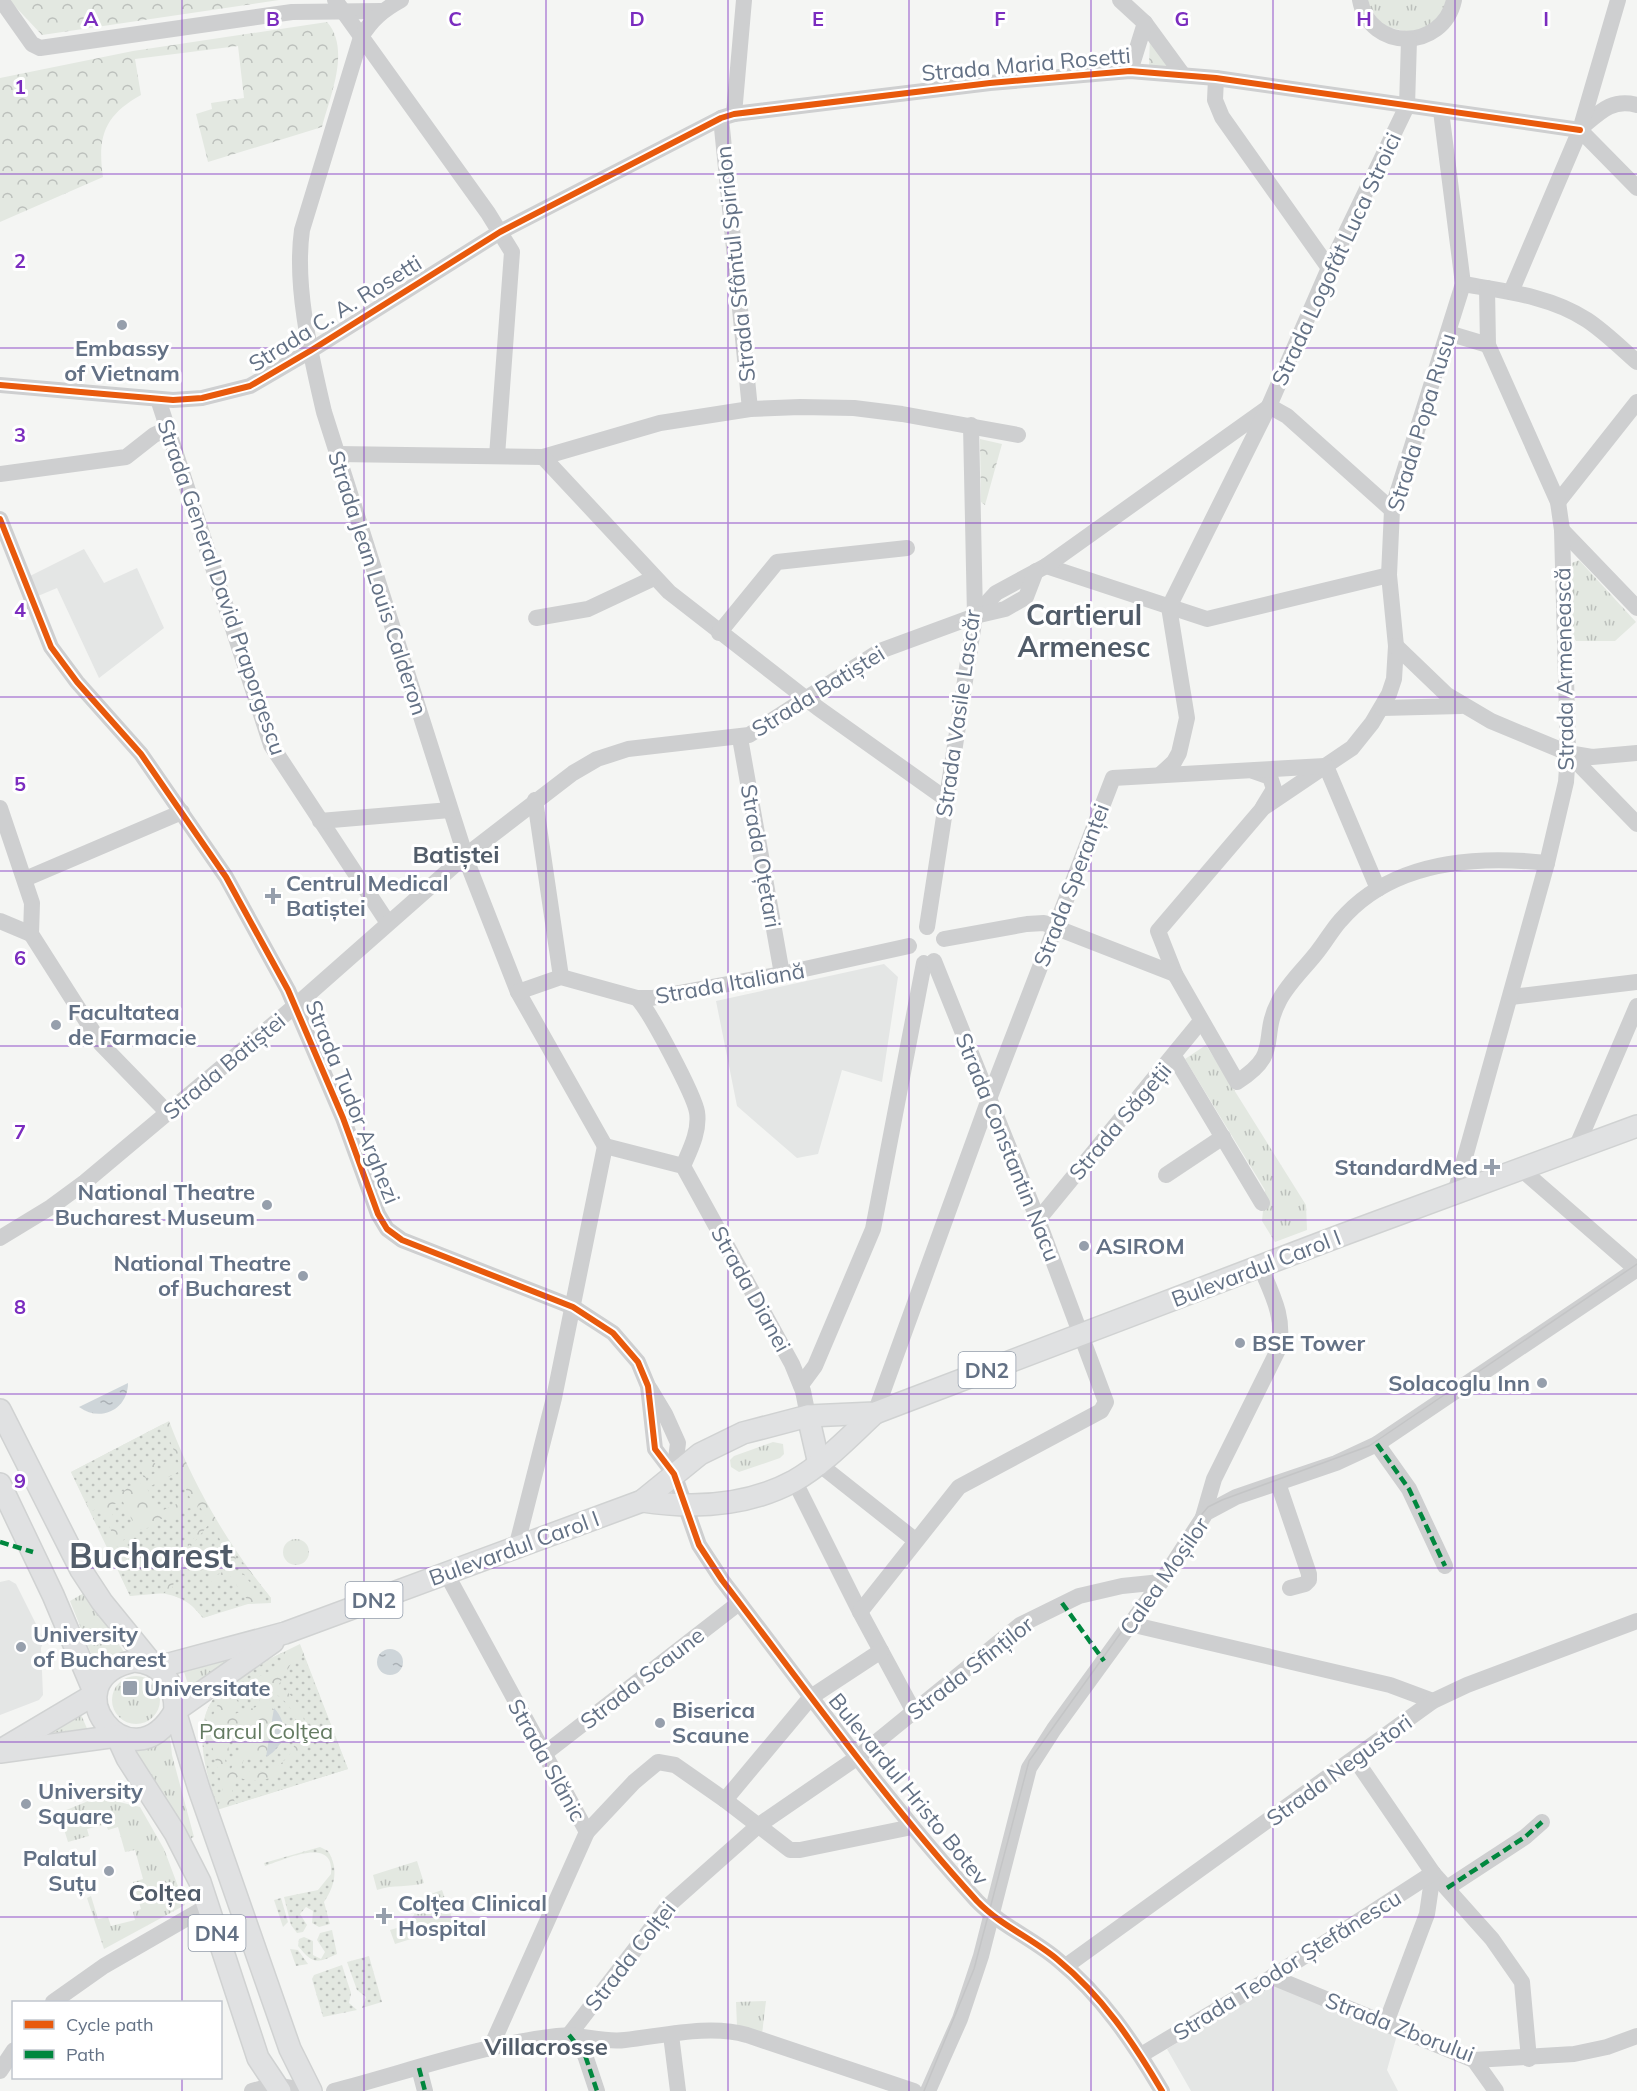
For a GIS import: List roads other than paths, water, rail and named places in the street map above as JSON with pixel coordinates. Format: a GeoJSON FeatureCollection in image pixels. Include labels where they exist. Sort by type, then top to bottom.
{"type":"FeatureCollection","features":[{"type":"Feature","properties":{"kind":"main road","name":"Bulevardul Carol I"},"geometry":{"type":"LineString","coordinates":[[875,1413],[1082,1334],[1264,1275],[1455,1193],[1637,1126]]}},
{"type":"Feature","properties":{"kind":"main road"},"geometry":{"type":"LineString","coordinates":[[0,1410],[81,1570],[102,1602],[156,1666]]}},
{"type":"Feature","properties":{"kind":"main road","name":"DN2"},"geometry":{"type":"LineString","coordinates":[[642,1501],[700,1454],[743,1433],[808,1416],[875,1413]]}},
{"type":"Feature","properties":{"kind":"main road","name":"DN2"},"geometry":{"type":"LineString","coordinates":[[642,1501],[685,1507],[745,1499],[794,1480],[819,1464],[875,1413]]}},
{"type":"Feature","properties":{"kind":"main road"},"geometry":{"type":"LineString","coordinates":[[808,1416],[819,1464]]}},
{"type":"Feature","properties":{"kind":"main road"},"geometry":{"type":"LineString","coordinates":[[0,1484],[63,1616],[95,1694]]}},
{"type":"Feature","properties":{"kind":"main road","name":"Bulevardul Carol I"},"geometry":{"type":"LineString","coordinates":[[156,1666],[285,1633],[642,1501]]}},
{"type":"Feature","properties":{"kind":"main road","name":"Bulevardul Carol I"},"geometry":{"type":"LineString","coordinates":[[175,1711],[285,1633]]}},
{"type":"Feature","properties":{"kind":"main road"},"geometry":{"type":"LineString","coordinates":[[0,1751],[95,1694],[106,1675],[123,1664],[134,1662],[156,1666]]}},
{"type":"Feature","properties":{"kind":"main road","name":"DN4"},"geometry":{"type":"LineString","coordinates":[[156,1666],[172,1687],[175,1711],[199,1789],[290,2049],[281,2090]]}},
{"type":"Feature","properties":{"kind":"main road","name":"DN4"},"geometry":{"type":"LineString","coordinates":[[95,1694],[106,1727],[117,1736],[127,1758],[179,1840],[200,1882],[258,2058],[281,2090]]}},
{"type":"Feature","properties":{"kind":"main road"},"geometry":{"type":"LineString","coordinates":[[0,1751],[117,1736],[139,1738],[154,1734],[167,1724],[175,1711]]}},
{"type":"Feature","properties":{"kind":"street"},"geometry":{"type":"LineString","coordinates":[[1,0],[32,44],[40,48],[297,6],[338,5],[381,11]]}},
{"type":"Feature","properties":{"kind":"street"},"geometry":{"type":"LineString","coordinates":[[361,37],[381,11],[401,0]]}},
{"type":"Feature","properties":{"kind":"street","name":"Strada Sfântul Spiridon"},"geometry":{"type":"LineString","coordinates":[[744,0],[728,116],[750,409]]}},
{"type":"Feature","properties":{"kind":"street"},"geometry":{"type":"LineString","coordinates":[[1120,0],[1145,22],[1183,75]]}},
{"type":"Feature","properties":{"kind":"street"},"geometry":{"type":"LineString","coordinates":[[1360,0],[1365,15],[1376,28],[1391,37],[1409,40],[1423,37],[1438,28],[1447,18],[1454,0]]}},
{"type":"Feature","properties":{"kind":"street"},"geometry":{"type":"LineString","coordinates":[[1511,292],[1580,130],[1618,0]]}},
{"type":"Feature","properties":{"kind":"street"},"geometry":{"type":"LineString","coordinates":[[338,5],[510,246],[513,258],[497,456]]}},
{"type":"Feature","properties":{"kind":"street"},"geometry":{"type":"LineString","coordinates":[[1130,71],[1145,22]]}},
{"type":"Feature","properties":{"kind":"street","name":"Strada Jean Louis Calderon"},"geometry":{"type":"LineString","coordinates":[[361,37],[302,230],[300,262],[310,351],[324,412],[465,856],[518,992],[605,1146]]}},
{"type":"Feature","properties":{"kind":"street","name":"Strada Logofăt Luca Stroici"},"geometry":{"type":"LineString","coordinates":[[1269,406],[1329,268],[1407,106],[1409,40]]}},
{"type":"Feature","properties":{"kind":"street","name":"Strada Maria Rosetti"},"geometry":{"type":"LineString","coordinates":[[500,232],[728,116],[990,83],[1130,71],[1183,75],[1580,130]]}},
{"type":"Feature","properties":{"kind":"street"},"geometry":{"type":"LineString","coordinates":[[1216,78],[1217,107],[1329,268]]}},
{"type":"Feature","properties":{"kind":"street"},"geometry":{"type":"LineString","coordinates":[[1580,130],[1609,105],[1620,102],[1637,105]]}},
{"type":"Feature","properties":{"kind":"street"},"geometry":{"type":"LineString","coordinates":[[1441,111],[1463,284],[1542,300],[1587,320],[1637,362]]}},
{"type":"Feature","properties":{"kind":"street"},"geometry":{"type":"LineString","coordinates":[[1580,130],[1637,188]]}},
{"type":"Feature","properties":{"kind":"street","name":"Strada C. A. Rosetti"},"geometry":{"type":"LineString","coordinates":[[0,385],[158,399],[196,399],[236,391],[262,380],[500,232]]}},
{"type":"Feature","properties":{"kind":"street","name":"Strada Popa Rusu"},"geometry":{"type":"LineString","coordinates":[[1175,974],[1158,931],[1263,808],[1352,748],[1382,708],[1394,679],[1396,646],[1389,575],[1392,510],[1463,284]]}},
{"type":"Feature","properties":{"kind":"street","name":"Strada Armenească"},"geometry":{"type":"LineString","coordinates":[[1455,1193],[1547,863],[1566,782],[1568,753],[1562,530],[1558,502],[1488,345],[1487,288]]}},
{"type":"Feature","properties":{"kind":"street"},"geometry":{"type":"LineString","coordinates":[[1448,333],[1488,345]]}},
{"type":"Feature","properties":{"kind":"street","name":"Strada General David Praporgescu"},"geometry":{"type":"LineString","coordinates":[[158,399],[271,744],[388,923]]}},
{"type":"Feature","properties":{"kind":"street"},"geometry":{"type":"LineString","coordinates":[[1558,502],[1637,402]]}},
{"type":"Feature","properties":{"kind":"street"},"geometry":{"type":"LineString","coordinates":[[1269,406],[1287,416],[1392,510]]}},
{"type":"Feature","properties":{"kind":"street"},"geometry":{"type":"LineString","coordinates":[[1041,568],[1269,406]]}},
{"type":"Feature","properties":{"kind":"street"},"geometry":{"type":"LineString","coordinates":[[1161,774],[1174,762],[1179,753],[1187,718],[1169,607],[1269,406]]}},
{"type":"Feature","properties":{"kind":"street"},"geometry":{"type":"LineString","coordinates":[[337,454],[543,457],[660,423],[750,409],[854,408],[971,425],[1018,435]]}},
{"type":"Feature","properties":{"kind":"street","name":"Strada Vasile Lascăr"},"geometry":{"type":"LineString","coordinates":[[927,927],[975,616],[971,425]]}},
{"type":"Feature","properties":{"kind":"street"},"geometry":{"type":"LineString","coordinates":[[0,474],[126,457],[148,439],[167,429]]}},
{"type":"Feature","properties":{"kind":"street"},"geometry":{"type":"LineString","coordinates":[[543,457],[654,578],[719,633],[946,799]]}},
{"type":"Feature","properties":{"kind":"street","name":"Strada Tudor Arghezi"},"geometry":{"type":"LineString","coordinates":[[0,519],[51,647],[77,682],[141,754],[226,877],[295,1006],[353,1144],[378,1214],[387,1229],[402,1240],[573,1307],[597,1321],[625,1345],[638,1362],[678,1443],[674,1474]]}},
{"type":"Feature","properties":{"kind":"street"},"geometry":{"type":"LineString","coordinates":[[1562,530],[1637,608]]}},
{"type":"Feature","properties":{"kind":"street"},"geometry":{"type":"LineString","coordinates":[[719,633],[777,562],[907,548]]}},
{"type":"Feature","properties":{"kind":"street"},"geometry":{"type":"LineString","coordinates":[[1041,568],[1169,607],[1197,618],[1218,618],[1389,575]]}},
{"type":"Feature","properties":{"kind":"street","name":"Strada Batiștei"},"geometry":{"type":"LineString","coordinates":[[975,616],[996,593],[1041,568]]}},
{"type":"Feature","properties":{"kind":"street","name":"Strada Batiștei"},"geometry":{"type":"LineString","coordinates":[[0,1238],[66,1197],[295,1006],[465,856],[535,800],[584,766],[614,753],[644,746],[740,738],[758,731],[880,651],[975,616],[1005,609],[1026,597],[1041,568]]}},
{"type":"Feature","properties":{"kind":"street"},"geometry":{"type":"LineString","coordinates":[[536,618],[588,609],[654,578]]}},
{"type":"Feature","properties":{"kind":"street"},"geometry":{"type":"LineString","coordinates":[[1396,646],[1431,681],[1461,706],[1568,753],[1592,758],[1637,753]]}},
{"type":"Feature","properties":{"kind":"street"},"geometry":{"type":"LineString","coordinates":[[1382,708],[1461,706]]}},
{"type":"Feature","properties":{"kind":"street","name":"Strada Oțetari"},"geometry":{"type":"LineString","coordinates":[[740,738],[782,975]]}},
{"type":"Feature","properties":{"kind":"street"},"geometry":{"type":"LineString","coordinates":[[1568,753],[1637,824]]}},
{"type":"Feature","properties":{"kind":"street"},"geometry":{"type":"LineString","coordinates":[[1326,766],[1378,889]]}},
{"type":"Feature","properties":{"kind":"street","name":"Strada Speranței"},"geometry":{"type":"LineString","coordinates":[[875,1413],[988,1099],[1113,778],[1326,766]]}},
{"type":"Feature","properties":{"kind":"street"},"geometry":{"type":"LineString","coordinates":[[1251,770],[1270,777],[1274,789],[1263,808]]}},
{"type":"Feature","properties":{"kind":"street"},"geometry":{"type":"LineString","coordinates":[[518,992],[561,977],[535,800]]}},
{"type":"Feature","properties":{"kind":"street"},"geometry":{"type":"LineString","coordinates":[[0,808],[32,903],[31,934],[101,1044],[168,1113]]}},
{"type":"Feature","properties":{"kind":"street"},"geometry":{"type":"LineString","coordinates":[[320,821],[450,810]]}},
{"type":"Feature","properties":{"kind":"street"},"geometry":{"type":"LineString","coordinates":[[25,879],[182,812]]}},
{"type":"Feature","properties":{"kind":"street"},"geometry":{"type":"LineString","coordinates":[[944,939],[1027,924],[1056,926],[1175,974],[1237,1082],[1254,1071],[1266,1055],[1273,1019],[1280,1000],[1341,920],[1378,889],[1435,866],[1456,862],[1499,860],[1547,863]]}},
{"type":"Feature","properties":{"kind":"street"},"geometry":{"type":"LineString","coordinates":[[0,921],[31,934]]}},
{"type":"Feature","properties":{"kind":"street"},"geometry":{"type":"LineString","coordinates":[[801,1385],[815,1366],[873,1229],[929,962],[943,953],[944,939],[938,931],[927,927],[915,931],[909,946],[914,957],[929,962]]}},
{"type":"Feature","properties":{"kind":"street","name":"Strada Italiană"},"geometry":{"type":"LineString","coordinates":[[561,977],[637,998],[667,996],[782,975],[909,946]]}},
{"type":"Feature","properties":{"kind":"street","name":"Strada Constantin Nacu"},"geometry":{"type":"LineString","coordinates":[[860,1612],[959,1487],[1101,1412],[1106,1402],[1038,1220],[929,962]]}},
{"type":"Feature","properties":{"kind":"street"},"geometry":{"type":"LineString","coordinates":[[1511,997],[1637,982]]}},
{"type":"Feature","properties":{"kind":"street"},"geometry":{"type":"LineString","coordinates":[[516,1548],[573,1307],[605,1146],[683,1166],[696,1132],[697,1113],[649,1012],[637,998]]}},
{"type":"Feature","properties":{"kind":"street"},"geometry":{"type":"LineString","coordinates":[[1576,1148],[1637,1006]]}},
{"type":"Feature","properties":{"kind":"street","name":"Strada Săgeții"},"geometry":{"type":"LineString","coordinates":[[1038,1220],[1201,1022]]}},
{"type":"Feature","properties":{"kind":"street"},"geometry":{"type":"LineString","coordinates":[[1174,1056],[1262,1203]]}},
{"type":"Feature","properties":{"kind":"street"},"geometry":{"type":"LineString","coordinates":[[1166,1175],[1223,1137]]}},
{"type":"Feature","properties":{"kind":"street","name":"Strada Dianei"},"geometry":{"type":"LineString","coordinates":[[683,1166],[801,1385],[808,1416]]}},
{"type":"Feature","properties":{"kind":"street"},"geometry":{"type":"LineString","coordinates":[[1521,1169],[1636,1269]]}},
{"type":"Feature","properties":{"kind":"street","name":"Calea Moșilor"},"geometry":{"type":"LineString","coordinates":[[928,2091],[969,1994],[993,1915],[1029,1768],[1161,1582],[1203,1517],[1225,1502],[1336,1463],[1377,1444],[1636,1269]]}},
{"type":"Feature","properties":{"kind":"street"},"geometry":{"type":"LineString","coordinates":[[1203,1517],[1214,1479],[1280,1342],[1282,1324],[1264,1275]]}},
{"type":"Feature","properties":{"kind":"street"},"geometry":{"type":"LineString","coordinates":[[1377,1444],[1409,1488],[1445,1566]]}},
{"type":"Feature","properties":{"kind":"street"},"geometry":{"type":"LineString","coordinates":[[819,1464],[915,1540]]}},
{"type":"Feature","properties":{"kind":"street","name":"Bulevardul Hristo Botev"},"geometry":{"type":"LineString","coordinates":[[674,1474],[706,1558],[912,1827],[993,1915],[1066,1966],[1104,2005],[1141,2055],[1162,2091]]}},
{"type":"Feature","properties":{"kind":"street"},"geometry":{"type":"LineString","coordinates":[[1214,1479],[1218,1495],[1225,1502]]}},
{"type":"Feature","properties":{"kind":"street"},"geometry":{"type":"LineString","coordinates":[[794,1480],[860,1612],[914,1712]]}},
{"type":"Feature","properties":{"kind":"street"},"geometry":{"type":"LineString","coordinates":[[1278,1483],[1310,1580],[1305,1584],[1290,1588]]}},
{"type":"Feature","properties":{"kind":"street","name":"Strada Slănic"},"geometry":{"type":"LineString","coordinates":[[446,1573],[587,1832],[490,2049]]}},
{"type":"Feature","properties":{"kind":"street","name":"Strada Sfinților"},"geometry":{"type":"LineString","coordinates":[[858,1757],[1020,1625],[1042,1612],[1096,1591],[1161,1582]]}},
{"type":"Feature","properties":{"kind":"street","name":"Strada Scaune"},"geometry":{"type":"LineString","coordinates":[[544,1754],[740,1603]]}},
{"type":"Feature","properties":{"kind":"street","name":"Strada Negustori"},"geometry":{"type":"LineString","coordinates":[[1066,1966],[1433,1701],[1467,1685],[1637,1621]]}},
{"type":"Feature","properties":{"kind":"street"},"geometry":{"type":"LineString","coordinates":[[1130,1624],[1390,1685],[1433,1701]]}},
{"type":"Feature","properties":{"kind":"street"},"geometry":{"type":"LineString","coordinates":[[725,1800],[811,1697],[881,1651]]}},
{"type":"Feature","properties":{"kind":"street","name":"Strada Colței"},"geometry":{"type":"LineString","coordinates":[[568,2035],[670,1904],[759,1825],[858,1757]]}},
{"type":"Feature","properties":{"kind":"street"},"geometry":{"type":"LineString","coordinates":[[1355,1759],[1433,1873],[1492,1939],[1522,1982],[1529,2059]]}},
{"type":"Feature","properties":{"kind":"street"},"geometry":{"type":"LineString","coordinates":[[587,1832],[634,1782],[658,1762],[675,1765],[790,1850],[800,1850],[912,1827]]}},
{"type":"Feature","properties":{"kind":"street"},"geometry":{"type":"LineString","coordinates":[[1447,1888],[1525,1837],[1542,1822]]}},
{"type":"Feature","properties":{"kind":"street"},"geometry":{"type":"LineString","coordinates":[[1386,2023],[1427,1914],[1433,1873]]}},
{"type":"Feature","properties":{"kind":"street","name":"Strada Teodor Ștefănescu"},"geometry":{"type":"LineString","coordinates":[[1141,2055],[1272,1977],[1433,1873]]}},
{"type":"Feature","properties":{"kind":"street"},"geometry":{"type":"LineString","coordinates":[[54,2001],[104,1966],[208,1906]]}},
{"type":"Feature","properties":{"kind":"street","name":"Strada Zborului"},"geometry":{"type":"LineString","coordinates":[[1272,1977],[1474,2060],[1529,2059],[1585,2052],[1637,2036]]}},
{"type":"Feature","properties":{"kind":"street"},"geometry":{"type":"LineString","coordinates":[[334,2091],[490,2049],[568,2035],[607,2042],[735,2031],[915,2091]]}},
{"type":"Feature","properties":{"kind":"street"},"geometry":{"type":"LineString","coordinates":[[568,2035],[585,2055],[597,2091]]}},
{"type":"Feature","properties":{"kind":"street"},"geometry":{"type":"LineString","coordinates":[[671,2035],[678,2091]]}},
{"type":"Feature","properties":{"kind":"street"},"geometry":{"type":"LineString","coordinates":[[0,2071],[12,2053]]}},
{"type":"Feature","properties":{"kind":"street"},"geometry":{"type":"LineString","coordinates":[[1474,2060],[1496,2091]]}},
{"type":"Feature","properties":{"kind":"street"},"geometry":{"type":"LineString","coordinates":[[419,2068],[425,2091]]}},
{"type":"Feature","properties":{"kind":"water"},"geometry":{"type":"Polygon","coordinates":[[[128,1383],[123,1400],[112,1411],[96,1414],[79,1407],[128,1383]]]}},
{"type":"Feature","properties":{"kind":"water"},"geometry":{"type":"Polygon","coordinates":[[[390,1649],[399,1653],[403,1662],[399,1671],[390,1675],[381,1671],[377,1662],[381,1653],[390,1649]]]}},
{"type":"Feature","properties":{"kind":"water"},"geometry":{"type":"Polygon","coordinates":[[[274,1708],[282,1721],[283,1734],[278,1747],[266,1757],[274,1708]]]}},
{"type":"Feature","properties":{"kind":"tram line"},"geometry":{"type":"LineString","coordinates":[[924,2091],[974,1969],[1029,1761],[1208,1507],[1369,1446],[1637,1264]]}},
{"type":"Feature","properties":{"kind":"place","name":"Embassy of Vietnam"},"geometry":{"type":"Point","coordinates":[122,325]}},
{"type":"Feature","properties":{"kind":"place","name":"Centrul Medical Batiștei"},"geometry":{"type":"Point","coordinates":[273,896]}},
{"type":"Feature","properties":{"kind":"place","name":"Facultatea de Farmacie"},"geometry":{"type":"Point","coordinates":[56,1025]}},
{"type":"Feature","properties":{"kind":"place","name":"StandardMed"},"geometry":{"type":"Point","coordinates":[1492,1167]}},
{"type":"Feature","properties":{"kind":"place","name":"National Theatre Bucharest Museum"},"geometry":{"type":"Point","coordinates":[267,1205]}},
{"type":"Feature","properties":{"kind":"place","name":"ASIROM"},"geometry":{"type":"Point","coordinates":[1084,1246]}},
{"type":"Feature","properties":{"kind":"place","name":"National Theatre of Bucharest"},"geometry":{"type":"Point","coordinates":[303,1276]}},
{"type":"Feature","properties":{"kind":"place","name":"BSE Tower"},"geometry":{"type":"Point","coordinates":[1240,1343]}},
{"type":"Feature","properties":{"kind":"place","name":"Solacoglu Inn"},"geometry":{"type":"Point","coordinates":[1542,1383]}},
{"type":"Feature","properties":{"kind":"place","name":"University of Bucharest"},"geometry":{"type":"Point","coordinates":[21,1647]}},
{"type":"Feature","properties":{"kind":"place","name":"Universitate"},"geometry":{"type":"Point","coordinates":[130,1688]}},
{"type":"Feature","properties":{"kind":"place","name":"Biserica Scaune"},"geometry":{"type":"Point","coordinates":[660,1723]}},
{"type":"Feature","properties":{"kind":"place","name":"University Square"},"geometry":{"type":"Point","coordinates":[26,1804]}},
{"type":"Feature","properties":{"kind":"place","name":"Palatul Suțu"},"geometry":{"type":"Point","coordinates":[109,1871]}},
{"type":"Feature","properties":{"kind":"place","name":"Colțea Clinical Hospital"},"geometry":{"type":"Point","coordinates":[384,1916]}},
{"type":"Feature","properties":{"kind":"district","name":"Cartierul Armenesc"},"geometry":{"type":"Point","coordinates":[1084,630]}},
{"type":"Feature","properties":{"kind":"district","name":"Batiștei"},"geometry":{"type":"Point","coordinates":[456,854]}},
{"type":"Feature","properties":{"kind":"district","name":"Bucharest"},"geometry":{"type":"Point","coordinates":[151,1555]}},
{"type":"Feature","properties":{"kind":"district","name":"Colțea"},"geometry":{"type":"Point","coordinates":[165,1892]}},
{"type":"Feature","properties":{"kind":"district","name":"Villacrosse"},"geometry":{"type":"Point","coordinates":[546,2046]}},
{"type":"Feature","properties":{"kind":"park label","name":"Parcul Colţea"},"geometry":{"type":"Point","coordinates":[266,1731]}}]}
